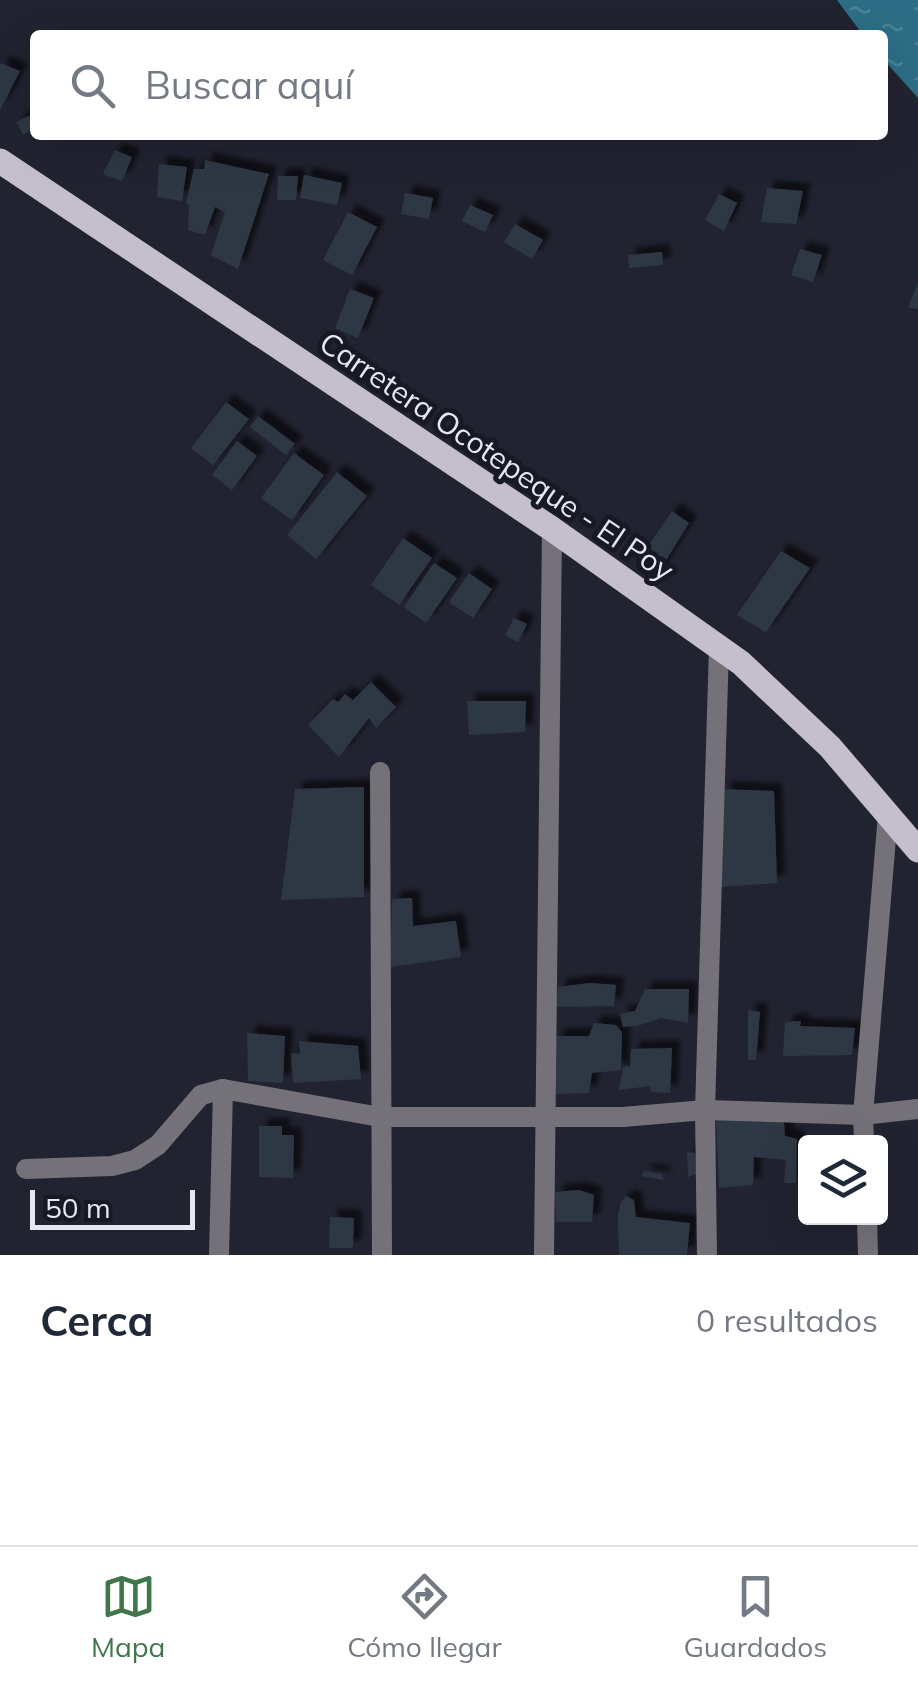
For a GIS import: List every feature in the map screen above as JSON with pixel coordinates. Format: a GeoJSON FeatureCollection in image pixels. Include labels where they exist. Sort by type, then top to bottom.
{"type":"FeatureCollection","features":[{"type":"Feature","properties":{"kind":"main road","name":"Carretera Ocotepeque - El Poy"},"geometry":{"type":"LineString","coordinates":[[0,161],[552,529],[741,663],[830,747],[918,850]]}},
{"type":"Feature","properties":{"kind":"street"},"geometry":{"type":"LineString","coordinates":[[544,1255],[552,529]]}},
{"type":"Feature","properties":{"kind":"street"},"geometry":{"type":"LineString","coordinates":[[707,1255],[705,1110],[719,647]]}},
{"type":"Feature","properties":{"kind":"street"},"geometry":{"type":"LineString","coordinates":[[380,772],[382,1255]]}},
{"type":"Feature","properties":{"kind":"street"},"geometry":{"type":"LineString","coordinates":[[864,1135],[888,814]]}},
{"type":"Feature","properties":{"kind":"street"},"geometry":{"type":"LineString","coordinates":[[219,1255],[223,1089]]}},
{"type":"Feature","properties":{"kind":"street"},"geometry":{"type":"LineString","coordinates":[[26,1169],[112,1166],[135,1160],[158,1144],[201,1095],[223,1089],[380,1117],[623,1117],[705,1110],[864,1115],[918,1109]]}},
{"type":"Feature","properties":{"kind":"street"},"geometry":{"type":"LineString","coordinates":[[867,1225],[868,1255]]}},
{"type":"Feature","properties":{"kind":"water"},"geometry":{"type":"Polygon","coordinates":[[[837,0],[918,0],[918,98],[888,65],[888,30],[859,30],[837,0]]]}},
{"type":"Feature","properties":{"kind":"building"},"geometry":{"type":"Polygon","coordinates":[[[0,63],[20,71],[0,110],[0,63]]]}},
{"type":"Feature","properties":{"kind":"building"},"geometry":{"type":"Polygon","coordinates":[[[30,115],[30,131],[23,135],[16,122],[30,115]]]}},
{"type":"Feature","properties":{"kind":"building"},"geometry":{"type":"Polygon","coordinates":[[[115,150],[132,157],[122,181],[103,174],[115,150]]]}},
{"type":"Feature","properties":{"kind":"building"},"geometry":{"type":"Polygon","coordinates":[[[205,160],[269,174],[238,269],[211,255],[225,212],[215,207],[205,235],[188,230],[186,203],[194,169],[204,169],[205,160]]]}},
{"type":"Feature","properties":{"kind":"building"},"geometry":{"type":"Polygon","coordinates":[[[159,164],[187,167],[182,201],[157,197],[159,164]]]}},
{"type":"Feature","properties":{"kind":"building"},"geometry":{"type":"Polygon","coordinates":[[[304,175],[342,183],[337,205],[300,198],[304,175]]]}},
{"type":"Feature","properties":{"kind":"building"},"geometry":{"type":"Polygon","coordinates":[[[278,176],[298,176],[296,200],[277,200],[278,176]]]}},
{"type":"Feature","properties":{"kind":"building"},"geometry":{"type":"Polygon","coordinates":[[[767,188],[803,191],[796,224],[761,222],[767,188]]]}},
{"type":"Feature","properties":{"kind":"building"},"geometry":{"type":"Polygon","coordinates":[[[405,193],[433,198],[429,219],[401,214],[405,193]]]}},
{"type":"Feature","properties":{"kind":"building"},"geometry":{"type":"Polygon","coordinates":[[[719,194],[737,203],[724,231],[705,220],[719,194]]]}},
{"type":"Feature","properties":{"kind":"building"},"geometry":{"type":"Polygon","coordinates":[[[470,205],[493,215],[485,232],[462,221],[470,205]]]}},
{"type":"Feature","properties":{"kind":"building"},"geometry":{"type":"Polygon","coordinates":[[[348,212],[377,227],[352,275],[323,260],[348,212]]]}},
{"type":"Feature","properties":{"kind":"building"},"geometry":{"type":"Polygon","coordinates":[[[515,224],[543,240],[532,259],[504,242],[515,224]]]}},
{"type":"Feature","properties":{"kind":"building"},"geometry":{"type":"Polygon","coordinates":[[[800,249],[822,255],[813,282],[791,275],[800,249]]]}},
{"type":"Feature","properties":{"kind":"building"},"geometry":{"type":"Polygon","coordinates":[[[662,252],[663,265],[629,268],[628,255],[662,252]]]}},
{"type":"Feature","properties":{"kind":"building"},"geometry":{"type":"Polygon","coordinates":[[[918,283],[918,309],[908,307],[918,283]]]}},
{"type":"Feature","properties":{"kind":"building"},"geometry":{"type":"Polygon","coordinates":[[[350,289],[374,298],[358,338],[335,328],[350,289]]]}},
{"type":"Feature","properties":{"kind":"building"},"geometry":{"type":"Polygon","coordinates":[[[226,402],[249,419],[213,465],[191,448],[226,402]]]}},
{"type":"Feature","properties":{"kind":"building"},"geometry":{"type":"Polygon","coordinates":[[[258,416],[295,444],[286,455],[250,427],[258,416]]]}},
{"type":"Feature","properties":{"kind":"building"},"geometry":{"type":"Polygon","coordinates":[[[237,441],[257,456],[232,490],[212,475],[237,441]]]}},
{"type":"Feature","properties":{"kind":"building"},"geometry":{"type":"Polygon","coordinates":[[[294,453],[324,475],[292,520],[261,498],[294,453]]]}},
{"type":"Feature","properties":{"kind":"building"},"geometry":{"type":"Polygon","coordinates":[[[337,472],[367,496],[316,559],[287,535],[337,472]]]}},
{"type":"Feature","properties":{"kind":"building"},"geometry":{"type":"Polygon","coordinates":[[[672,511],[689,523],[657,575],[637,562],[672,511]]]}},
{"type":"Feature","properties":{"kind":"building"},"geometry":{"type":"Polygon","coordinates":[[[403,538],[432,558],[399,605],[371,585],[403,538]]]}},
{"type":"Feature","properties":{"kind":"building"},"geometry":{"type":"Polygon","coordinates":[[[781,551],[810,568],[766,632],[737,615],[781,551]]]}},
{"type":"Feature","properties":{"kind":"building"},"geometry":{"type":"Polygon","coordinates":[[[434,563],[457,578],[426,623],[404,607],[434,563]]]}},
{"type":"Feature","properties":{"kind":"building"},"geometry":{"type":"Polygon","coordinates":[[[469,573],[492,589],[473,618],[449,602],[469,573]]]}},
{"type":"Feature","properties":{"kind":"building"},"geometry":{"type":"Polygon","coordinates":[[[514,618],[527,624],[518,642],[505,635],[514,618]]]}},
{"type":"Feature","properties":{"kind":"building"},"geometry":{"type":"Polygon","coordinates":[[[371,682],[396,707],[376,728],[369,718],[339,757],[308,725],[333,699],[338,702],[345,694],[353,700],[371,682]]]}},
{"type":"Feature","properties":{"kind":"building"},"geometry":{"type":"Polygon","coordinates":[[[467,701],[526,701],[525,732],[469,735],[467,701]]]}},
{"type":"Feature","properties":{"kind":"building"},"geometry":{"type":"Polygon","coordinates":[[[364,787],[364,897],[281,900],[295,789],[364,787]]]}},
{"type":"Feature","properties":{"kind":"building"},"geometry":{"type":"Polygon","coordinates":[[[723,789],[774,791],[777,883],[720,887],[723,789]]]}},
{"type":"Feature","properties":{"kind":"building"},"geometry":{"type":"Polygon","coordinates":[[[412,898],[413,926],[456,921],[461,957],[390,967],[392,899],[412,898]]]}},
{"type":"Feature","properties":{"kind":"building"},"geometry":{"type":"Polygon","coordinates":[[[616,985],[614,1006],[556,1007],[558,987],[616,985]]]}},
{"type":"Feature","properties":{"kind":"building"},"geometry":{"type":"Polygon","coordinates":[[[645,989],[689,989],[688,1023],[661,1018],[623,1027],[620,1014],[635,1011],[645,989]]]}},
{"type":"Feature","properties":{"kind":"building"},"geometry":{"type":"Polygon","coordinates":[[[748,1010],[760,1012],[756,1060],[748,1060],[748,1010]]]}},
{"type":"Feature","properties":{"kind":"building"},"geometry":{"type":"Polygon","coordinates":[[[801,1021],[800,1026],[855,1028],[852,1055],[783,1056],[785,1022],[801,1021]]]}},
{"type":"Feature","properties":{"kind":"building"},"geometry":{"type":"Polygon","coordinates":[[[594,1023],[616,1025],[622,1032],[621,1070],[592,1073],[589,1093],[556,1094],[555,1036],[589,1036],[594,1023]]]}},
{"type":"Feature","properties":{"kind":"building"},"geometry":{"type":"Polygon","coordinates":[[[247,1033],[285,1036],[283,1083],[248,1081],[247,1033]]]}},
{"type":"Feature","properties":{"kind":"building"},"geometry":{"type":"Polygon","coordinates":[[[299,1041],[358,1046],[361,1079],[293,1083],[291,1053],[300,1054],[299,1041]]]}},
{"type":"Feature","properties":{"kind":"building"},"geometry":{"type":"Polygon","coordinates":[[[672,1048],[670,1093],[651,1092],[650,1086],[619,1090],[623,1067],[630,1066],[631,1049],[672,1048]]]}},
{"type":"Feature","properties":{"kind":"building"},"geometry":{"type":"Polygon","coordinates":[[[716,1120],[784,1123],[785,1136],[797,1139],[796,1183],[784,1183],[786,1160],[754,1157],[753,1185],[719,1188],[716,1120]]]}},
{"type":"Feature","properties":{"kind":"building"},"geometry":{"type":"Polygon","coordinates":[[[259,1126],[282,1126],[282,1135],[294,1135],[293,1178],[259,1177],[259,1126]]]}},
{"type":"Feature","properties":{"kind":"building"},"geometry":{"type":"Polygon","coordinates":[[[687,1152],[695,1153],[696,1174],[688,1177],[687,1152]]]}},
{"type":"Feature","properties":{"kind":"building"},"geometry":{"type":"Polygon","coordinates":[[[644,1171],[662,1174],[664,1180],[642,1176],[644,1171]]]}},
{"type":"Feature","properties":{"kind":"building"},"geometry":{"type":"Polygon","coordinates":[[[579,1190],[594,1195],[592,1222],[556,1222],[555,1192],[579,1190]]]}},
{"type":"Feature","properties":{"kind":"building"},"geometry":{"type":"Polygon","coordinates":[[[626,1196],[634,1200],[636,1217],[690,1223],[687,1255],[619,1255],[618,1216],[626,1196]]]}},
{"type":"Feature","properties":{"kind":"building"},"geometry":{"type":"Polygon","coordinates":[[[330,1217],[354,1218],[353,1248],[329,1248],[330,1217]]]}}]}
